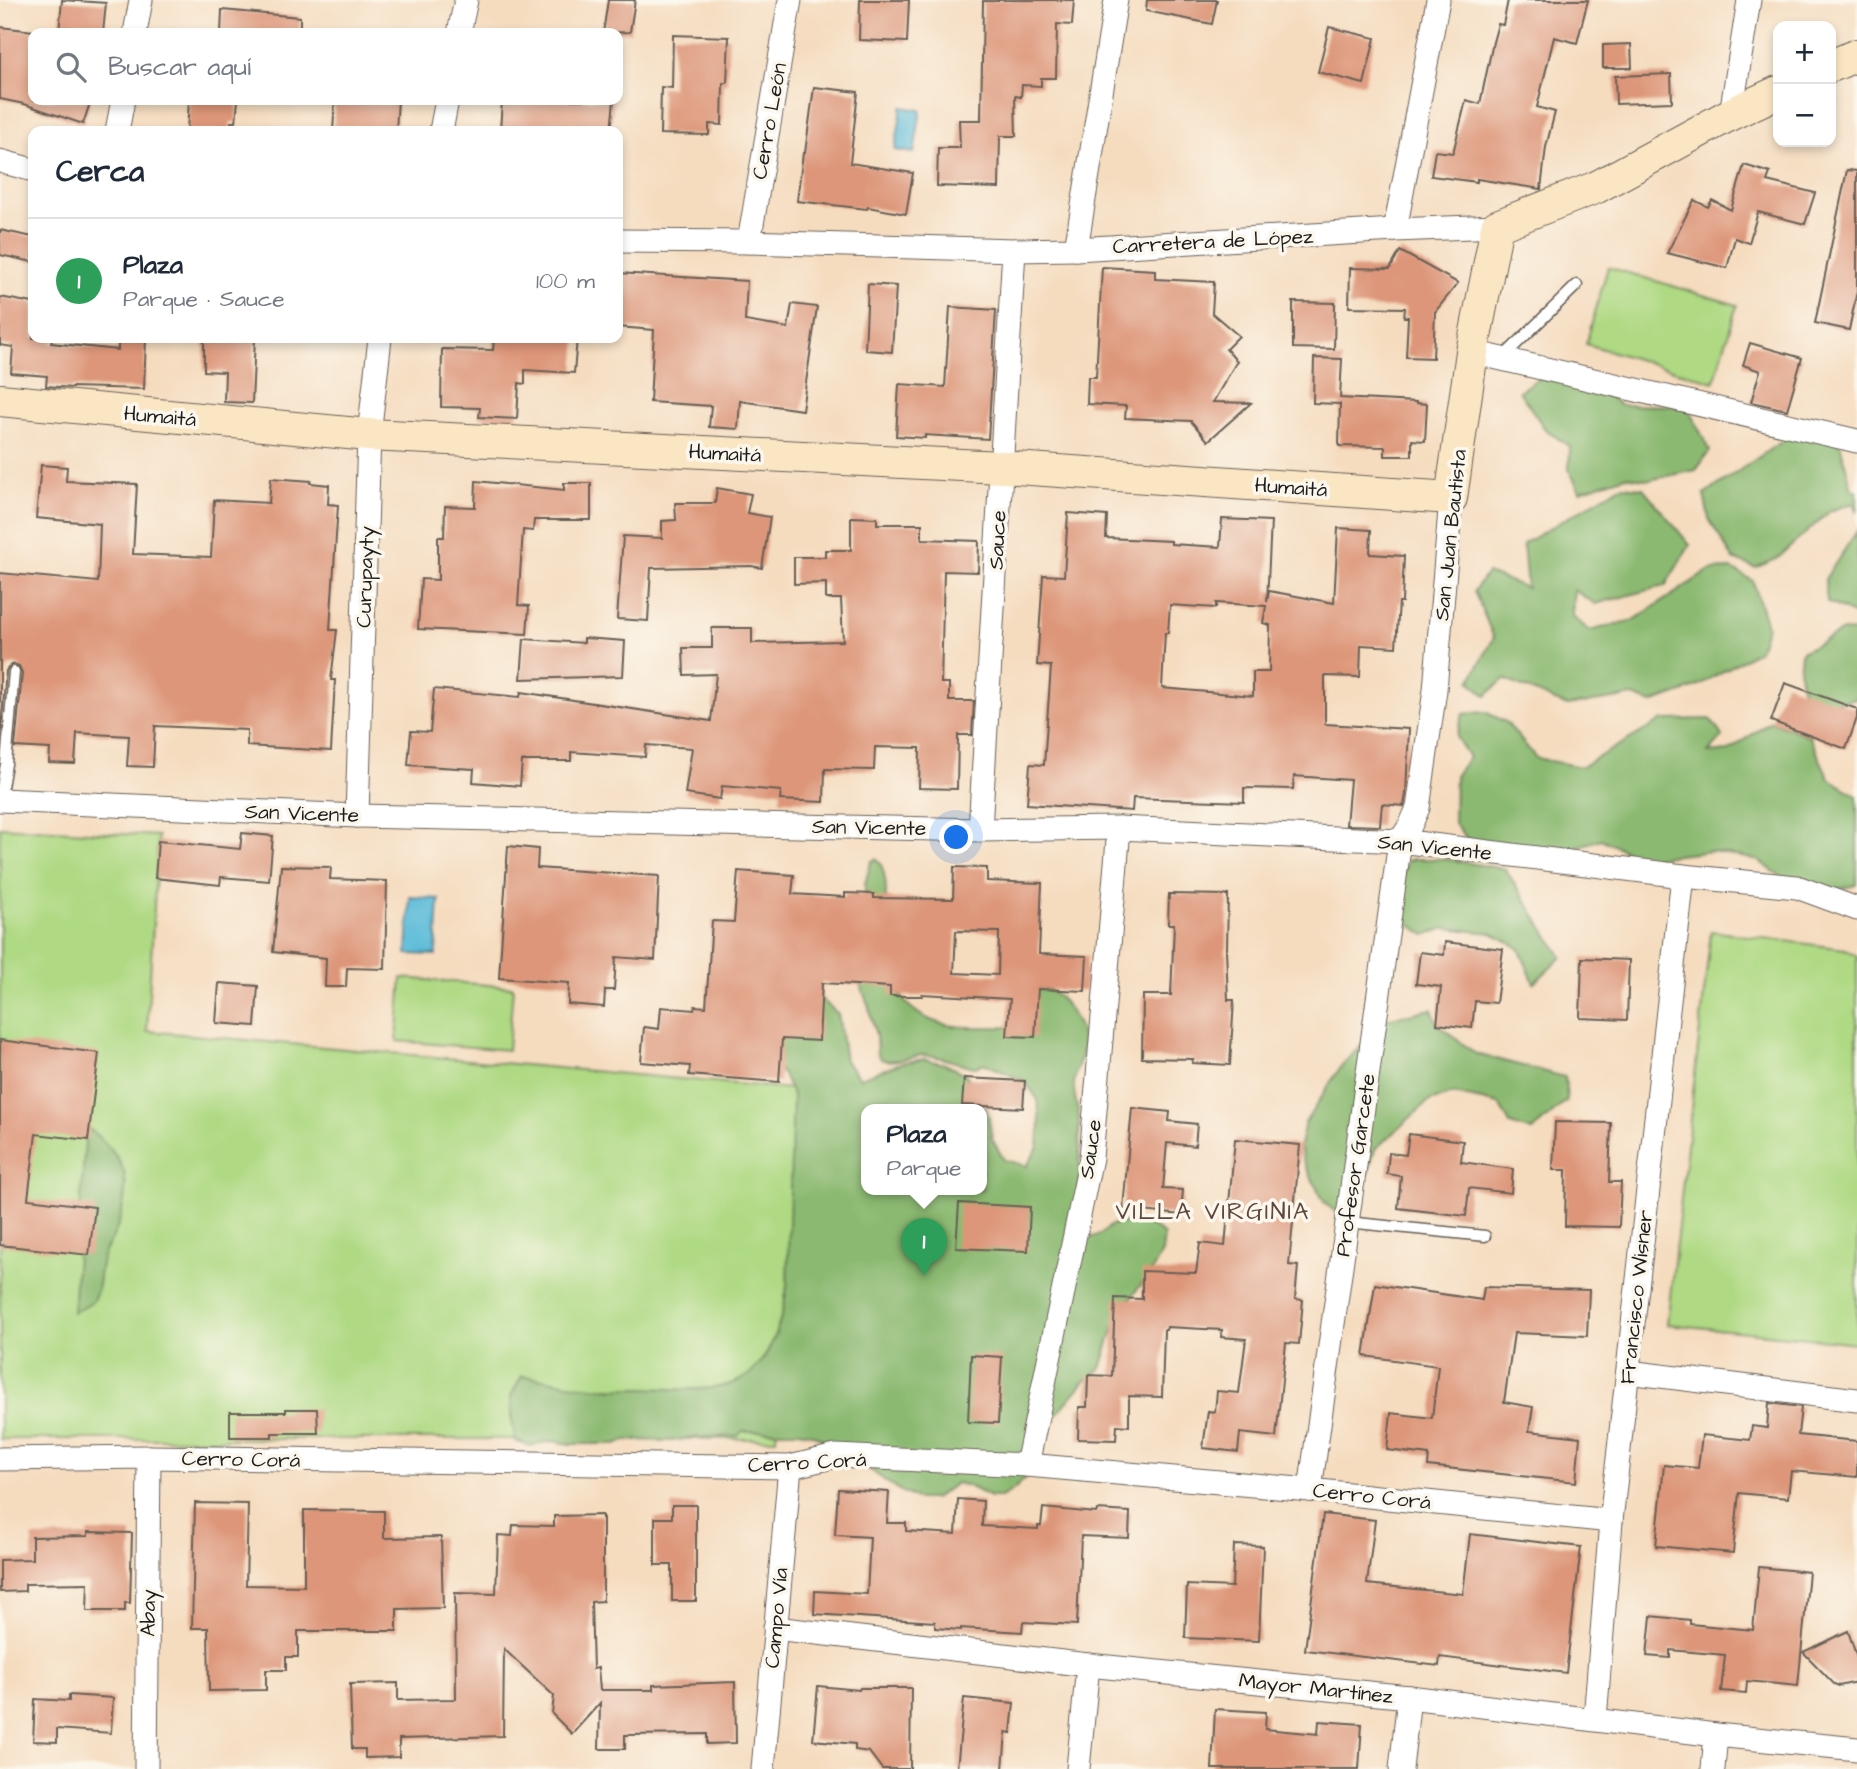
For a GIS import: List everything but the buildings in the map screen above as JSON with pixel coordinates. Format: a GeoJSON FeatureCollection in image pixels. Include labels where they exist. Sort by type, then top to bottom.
{"type":"FeatureCollection","features":[{"type":"Feature","properties":{"kind":"street"},"geometry":{"type":"LineString","coordinates":[[136,28],[141,0]]}},
{"type":"Feature","properties":{"kind":"street"},"geometry":{"type":"LineString","coordinates":[[460,28],[466,0]]}},
{"type":"Feature","properties":{"kind":"street","name":"Cerro León"},"geometry":{"type":"LineString","coordinates":[[749,242],[790,0]]}},
{"type":"Feature","properties":{"kind":"street"},"geometry":{"type":"LineString","coordinates":[[1076,249],[1116,0]]}},
{"type":"Feature","properties":{"kind":"street"},"geometry":{"type":"LineString","coordinates":[[1395,230],[1438,0]]}},
{"type":"Feature","properties":{"kind":"street"},"geometry":{"type":"LineString","coordinates":[[1731,114],[1749,0]]}},
{"type":"Feature","properties":{"kind":"street","name":"Carretera de López"},"geometry":{"type":"LineString","coordinates":[[623,241],[1076,249],[1497,226],[1597,187],[1731,114],[1773,94]]}},
{"type":"Feature","properties":{"kind":"street"},"geometry":{"type":"LineString","coordinates":[[118,126],[122,105]]}},
{"type":"Feature","properties":{"kind":"street"},"geometry":{"type":"LineString","coordinates":[[442,126],[446,105]]}},
{"type":"Feature","properties":{"kind":"street"},"geometry":{"type":"LineString","coordinates":[[0,161],[28,169]]}},
{"type":"Feature","properties":{"kind":"street","name":"San Juan Bautista"},"geometry":{"type":"LineString","coordinates":[[1400,841],[1418,808],[1435,690],[1451,498],[1487,355],[1497,226]]}},
{"type":"Feature","properties":{"kind":"street","name":"Sauce"},"geometry":{"type":"LineString","coordinates":[[980,830],[1014,250]]}},
{"type":"Feature","properties":{"kind":"street","name":"Curupayty"},"geometry":{"type":"LineString","coordinates":[[357,816],[369,435],[379,343]]}},
{"type":"Feature","properties":{"kind":"street"},"geometry":{"type":"LineString","coordinates":[[1487,355],[1857,441]]}},
{"type":"Feature","properties":{"kind":"street","name":"Humaitá"},"geometry":{"type":"LineString","coordinates":[[0,400],[369,435],[1001,467],[1451,498]]}},
{"type":"Feature","properties":{"kind":"street","name":"San Vicente"},"geometry":{"type":"LineString","coordinates":[[0,800],[357,816],[980,830],[1119,828],[1400,841],[1797,887],[1857,909]]}},
{"type":"Feature","properties":{"kind":"street","name":"Sauce"},"geometry":{"type":"LineString","coordinates":[[1027,1465],[1091,1158],[1119,828]]}},
{"type":"Feature","properties":{"kind":"street","name":"Profesor Garcete"},"geometry":{"type":"LineString","coordinates":[[1310,1490],[1400,841]]}},
{"type":"Feature","properties":{"kind":"street","name":"Francisco Wisner"},"geometry":{"type":"LineString","coordinates":[[1595,1720],[1611,1521],[1684,876]]}},
{"type":"Feature","properties":{"kind":"street"},"geometry":{"type":"LineString","coordinates":[[1628,1373],[1857,1400]]}},
{"type":"Feature","properties":{"kind":"street","name":"Cerro Corá"},"geometry":{"type":"LineString","coordinates":[[0,1460],[149,1457],[790,1466],[835,1456],[1027,1465],[1310,1490],[1611,1521]]}},
{"type":"Feature","properties":{"kind":"street","name":"Abay"},"geometry":{"type":"LineString","coordinates":[[146,1769],[149,1457]]}},
{"type":"Feature","properties":{"kind":"street","name":"Campo Vía"},"geometry":{"type":"LineString","coordinates":[[762,1769],[790,1466]]}},
{"type":"Feature","properties":{"kind":"street","name":"Mayor Martínez"},"geometry":{"type":"LineString","coordinates":[[775,1628],[1857,1749]]}},
{"type":"Feature","properties":{"kind":"street"},"geometry":{"type":"LineString","coordinates":[[1078,1769],[1088,1665]]}},
{"type":"Feature","properties":{"kind":"street"},"geometry":{"type":"LineString","coordinates":[[1401,1769],[1409,1697]]}},
{"type":"Feature","properties":{"kind":"street"},"geometry":{"type":"LineString","coordinates":[[1713,1769],[1716,1735]]}},
{"type":"Feature","properties":{"kind":"lane"},"geometry":{"type":"LineString","coordinates":[[1487,355],[1577,285]]}},
{"type":"Feature","properties":{"kind":"lane"},"geometry":{"type":"LineString","coordinates":[[0,800],[14,672]]}},
{"type":"Feature","properties":{"kind":"lane"},"geometry":{"type":"LineString","coordinates":[[1347,1222],[1485,1236]]}},
{"type":"Feature","properties":{"kind":"green space"},"geometry":{"type":"Polygon","coordinates":[[[1608,267],[1737,305],[1714,382],[1586,344],[1608,267]]]}},
{"type":"Feature","properties":{"kind":"green space"},"geometry":{"type":"Polygon","coordinates":[[[1582,378],[1621,405],[1687,406],[1710,451],[1696,470],[1649,480],[1626,476],[1580,491],[1569,470],[1570,447],[1545,429],[1519,391],[1538,379],[1582,378]]]}},
{"type":"Feature","properties":{"kind":"green space"},"geometry":{"type":"Polygon","coordinates":[[[1798,430],[1840,443],[1852,490],[1857,490],[1857,512],[1853,503],[1830,511],[1777,559],[1755,568],[1733,559],[1709,519],[1704,495],[1798,430]]]}},
{"type":"Feature","properties":{"kind":"green space"},"geometry":{"type":"Polygon","coordinates":[[[1621,486],[1643,488],[1690,545],[1665,586],[1595,604],[1574,590],[1572,615],[1589,631],[1634,620],[1710,570],[1732,569],[1753,581],[1767,626],[1759,650],[1696,687],[1652,703],[1633,696],[1567,706],[1504,679],[1486,696],[1470,681],[1494,638],[1474,591],[1487,573],[1527,588],[1523,544],[1621,486]]]}},
{"type":"Feature","properties":{"kind":"green space"},"geometry":{"type":"Polygon","coordinates":[[[1857,531],[1857,616],[1827,602],[1825,579],[1857,531]]]}},
{"type":"Feature","properties":{"kind":"green space"},"geometry":{"type":"Polygon","coordinates":[[[1843,631],[1857,632],[1857,698],[1821,706],[1803,693],[1799,674],[1801,652],[1843,631]]]}},
{"type":"Feature","properties":{"kind":"green space"},"geometry":{"type":"Polygon","coordinates":[[[1485,712],[1506,722],[1536,758],[1581,767],[1663,720],[1710,719],[1723,737],[1708,753],[1729,751],[1771,721],[1809,736],[1829,778],[1857,796],[1857,885],[1819,893],[1797,887],[1757,860],[1712,851],[1643,859],[1601,839],[1559,853],[1469,841],[1454,823],[1455,776],[1469,757],[1456,737],[1463,714],[1485,712]]]}},
{"type":"Feature","properties":{"kind":"green space"},"geometry":{"type":"Polygon","coordinates":[[[0,827],[158,836],[147,1031],[802,1090],[776,1439],[0,1439],[0,827]]]}},
{"type":"Feature","properties":{"kind":"green space"},"geometry":{"type":"Polygon","coordinates":[[[876,858],[885,877],[885,936],[890,965],[900,995],[923,1016],[936,1022],[964,1027],[1010,1027],[1032,990],[1044,989],[1060,998],[1077,1024],[1083,1043],[1074,1089],[1079,1116],[1082,1239],[1096,1236],[1112,1225],[1125,1222],[1147,1225],[1164,1235],[1162,1253],[1151,1272],[1118,1314],[1101,1368],[1084,1382],[1036,1438],[1031,1471],[1016,1488],[1001,1497],[990,1497],[956,1483],[934,1499],[916,1499],[895,1488],[839,1447],[799,1431],[742,1431],[738,1436],[671,1441],[629,1440],[615,1444],[552,1441],[530,1446],[515,1441],[511,1396],[522,1376],[597,1388],[700,1389],[715,1388],[743,1379],[761,1361],[777,1331],[787,1286],[793,1096],[783,1075],[768,1055],[767,1031],[819,997],[838,1014],[845,1061],[860,1078],[901,1063],[924,1059],[945,1064],[965,1074],[981,1092],[985,1104],[861,1104],[861,1195],[987,1195],[987,1111],[992,1139],[1004,1160],[1027,1166],[1038,1147],[1040,1123],[1038,1100],[1025,1081],[983,1063],[976,1067],[922,1055],[887,1061],[877,1054],[876,1036],[868,1004],[857,976],[865,884],[871,862],[876,858]]]}},
{"type":"Feature","properties":{"kind":"green space"},"geometry":{"type":"Polygon","coordinates":[[[1445,859],[1505,869],[1562,957],[1534,983],[1519,948],[1492,933],[1445,928],[1425,935],[1392,912],[1407,861],[1445,859]]]}},
{"type":"Feature","properties":{"kind":"green space"},"geometry":{"type":"Polygon","coordinates":[[[1711,931],[1845,949],[1857,956],[1857,1343],[1667,1324],[1711,931]]]}},
{"type":"Feature","properties":{"kind":"green space"},"geometry":{"type":"Polygon","coordinates":[[[402,978],[513,987],[508,1050],[397,1041],[402,978]]]}},
{"type":"Feature","properties":{"kind":"green space"},"geometry":{"type":"Polygon","coordinates":[[[1432,1009],[1437,1024],[1476,1054],[1565,1077],[1567,1100],[1532,1131],[1510,1124],[1499,1104],[1454,1094],[1429,1101],[1375,1149],[1360,1201],[1341,1217],[1324,1202],[1303,1161],[1300,1145],[1305,1123],[1341,1066],[1387,1019],[1432,1009]]]}},
{"type":"Feature","properties":{"kind":"green space"},"geometry":{"type":"Polygon","coordinates":[[[86,1127],[118,1158],[124,1172],[125,1193],[118,1224],[102,1259],[95,1298],[88,1305],[73,1312],[86,1127]]]}},
{"type":"Feature","properties":{"kind":"water"},"geometry":{"type":"Polygon","coordinates":[[[902,107],[921,110],[914,153],[895,150],[902,107]]]}},
{"type":"Feature","properties":{"kind":"water"},"geometry":{"type":"Polygon","coordinates":[[[410,897],[439,899],[436,955],[407,954],[410,897]]]}},
{"type":"Feature","properties":{"kind":"place","name":"Plaza"},"geometry":{"type":"Point","coordinates":[924,1276]}},
{"type":"Feature","properties":{"kind":"district","name":"VILLA VIRGINIA"},"geometry":{"type":"Point","coordinates":[1213,1211]}}]}
